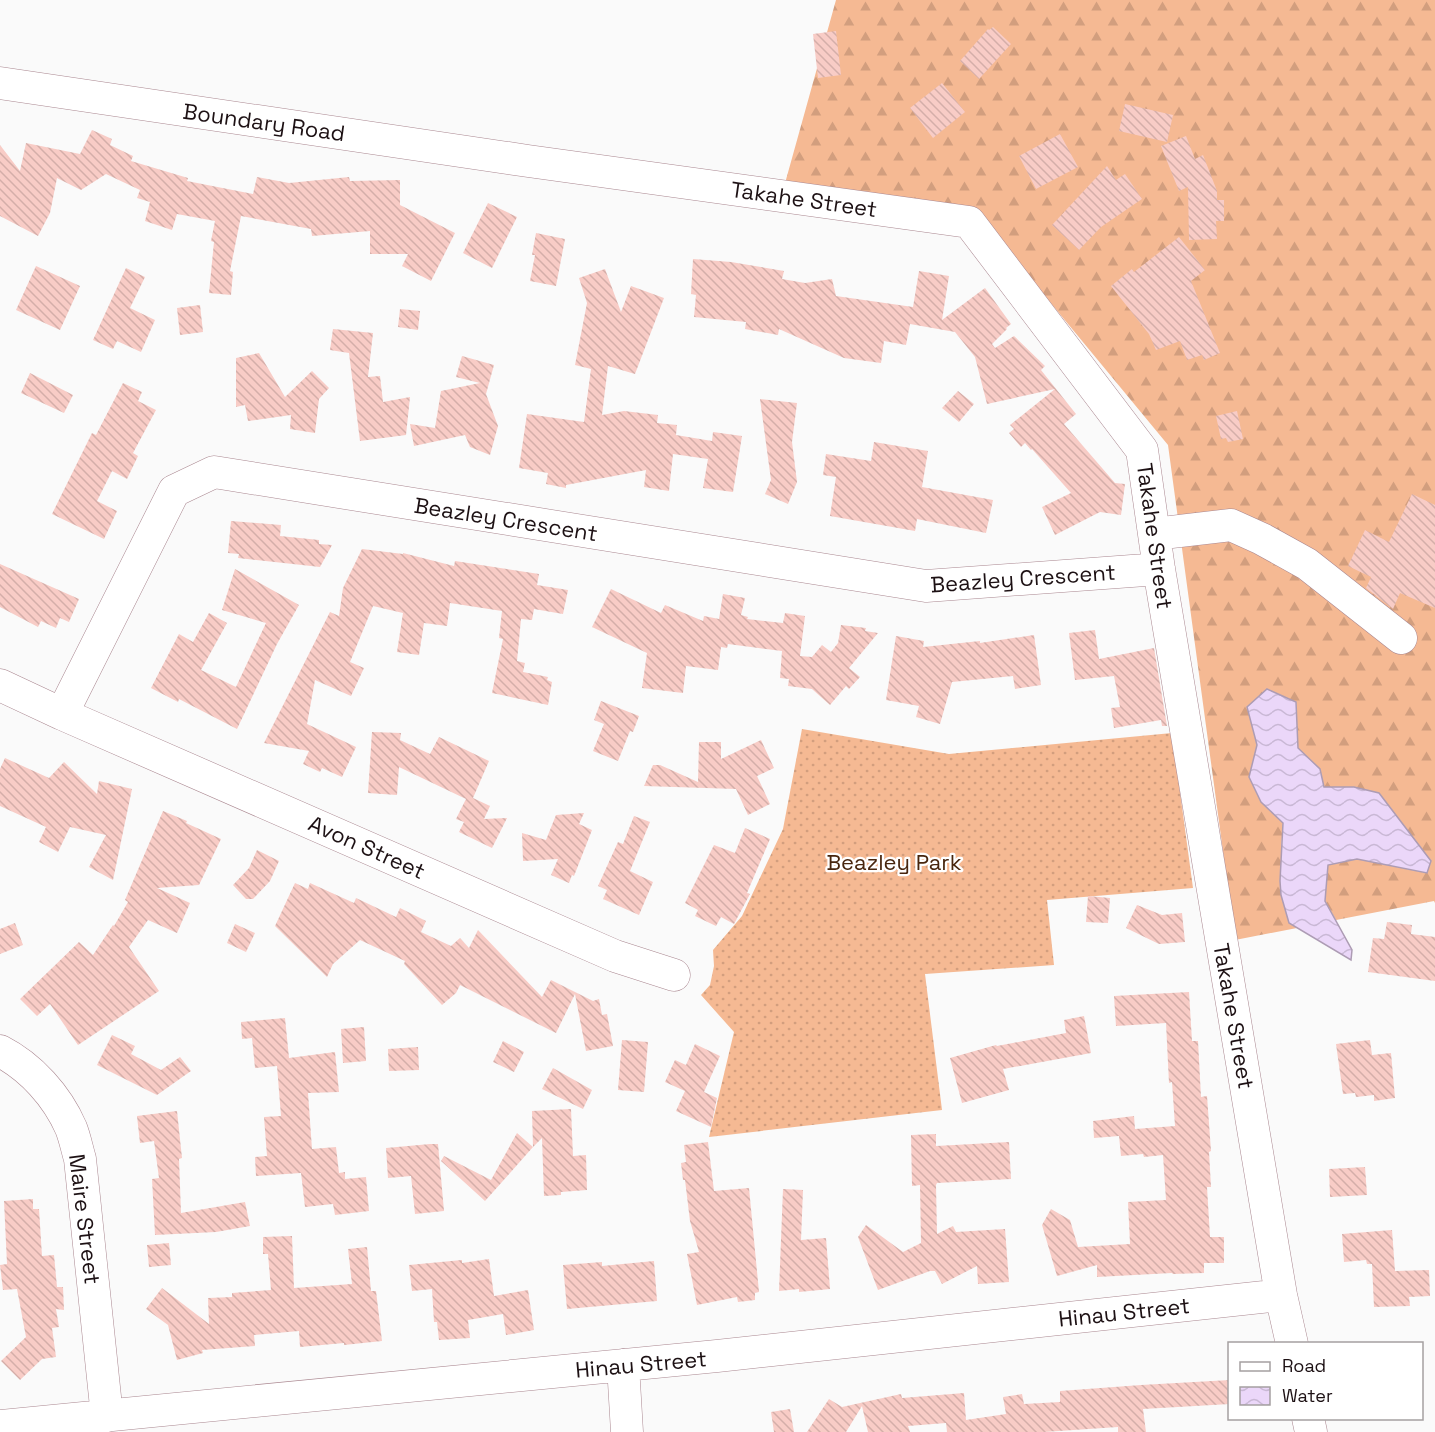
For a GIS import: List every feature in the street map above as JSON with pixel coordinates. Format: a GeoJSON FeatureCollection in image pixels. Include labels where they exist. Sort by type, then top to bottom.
{"type":"FeatureCollection","features":[{"type":"Feature","properties":{"kind":"street","name":"Boundary Road"},"geometry":{"type":"LineString","coordinates":[[0,83],[528,161]]}},
{"type":"Feature","properties":{"kind":"street","name":"Takahe Street"},"geometry":{"type":"LineString","coordinates":[[528,161],[969,222],[1142,450],[1159,568],[1281,1295],[1292,1342]]}},
{"type":"Feature","properties":{"kind":"street","name":"Beazley Crescent"},"geometry":{"type":"LineString","coordinates":[[62,714],[174,490],[214,472],[926,586],[1159,568]]}},
{"type":"Feature","properties":{"kind":"street"},"geometry":{"type":"LineString","coordinates":[[1154,534],[1231,525],[1262,538],[1306,564],[1401,638]]}},
{"type":"Feature","properties":{"kind":"street"},"geometry":{"type":"LineString","coordinates":[[0,685],[62,714]]}},
{"type":"Feature","properties":{"kind":"street","name":"Avon Street"},"geometry":{"type":"LineString","coordinates":[[62,714],[615,956],[674,975]]}},
{"type":"Feature","properties":{"kind":"street","name":"Maire Street"},"geometry":{"type":"LineString","coordinates":[[0,1051],[12,1057],[35,1077],[56,1100],[74,1139],[80,1160],[107,1416]]}},
{"type":"Feature","properties":{"kind":"street","name":"Hinau Street"},"geometry":{"type":"LineString","coordinates":[[0,1426],[717,1356],[1281,1295]]}},
{"type":"Feature","properties":{"kind":"street"},"geometry":{"type":"LineString","coordinates":[[623,1365],[627,1432]]}},
{"type":"Feature","properties":{"kind":"green space"},"geometry":{"type":"Polygon","coordinates":[[[836,0],[1435,0],[1435,903],[1434,901],[1336,920],[1325,901],[1328,864],[1357,859],[1427,873],[1354,787],[1324,788],[1320,769],[1298,748],[1296,702],[1247,707],[1257,745],[1249,777],[1261,802],[1283,823],[1281,851],[1289,923],[1297,928],[1235,940],[1168,445],[987,226],[782,194],[836,0]]]}},
{"type":"Feature","properties":{"kind":"green space","name":"Beazley Park"},"geometry":{"type":"Polygon","coordinates":[[[802,729],[949,754],[1172,733],[1193,888],[1047,900],[1054,965],[925,974],[942,1110],[709,1137],[734,1032],[701,995],[710,985],[714,966],[713,950],[742,916],[783,829],[802,729]]]}},
{"type":"Feature","properties":{"kind":"water"},"geometry":{"type":"Polygon","coordinates":[[[1267,689],[1296,702],[1298,748],[1320,769],[1324,787],[1354,787],[1379,793],[1431,861],[1427,873],[1357,859],[1328,865],[1325,901],[1352,950],[1351,960],[1289,923],[1281,895],[1280,881],[1283,823],[1261,802],[1249,777],[1257,745],[1247,707],[1267,689]]]}},
{"type":"Feature","properties":{"kind":"building"},"geometry":{"type":"Polygon","coordinates":[[[993,27],[1011,44],[979,79],[960,61],[988,29],[993,27]]]}},
{"type":"Feature","properties":{"kind":"building"},"geometry":{"type":"Polygon","coordinates":[[[836,31],[841,75],[818,78],[813,34],[836,31]]]}},
{"type":"Feature","properties":{"kind":"building"},"geometry":{"type":"Polygon","coordinates":[[[942,83],[965,112],[933,138],[910,108],[942,83]]]}},
{"type":"Feature","properties":{"kind":"building"},"geometry":{"type":"Polygon","coordinates":[[[1125,104],[1173,115],[1167,142],[1119,131],[1125,104]]]}},
{"type":"Feature","properties":{"kind":"building"},"geometry":{"type":"Polygon","coordinates":[[[92,130],[112,139],[110,145],[133,156],[131,161],[188,178],[187,181],[253,194],[257,177],[289,183],[349,177],[350,181],[400,180],[400,205],[455,233],[431,281],[402,266],[408,254],[370,254],[370,231],[312,236],[311,229],[241,216],[230,271],[233,272],[231,295],[209,293],[214,242],[211,241],[215,221],[177,214],[172,230],[145,221],[150,202],[137,198],[140,190],[106,174],[81,190],[57,178],[50,213],[38,236],[0,216],[0,145],[20,171],[26,143],[80,154],[92,130]]]}},
{"type":"Feature","properties":{"kind":"building"},"geometry":{"type":"Polygon","coordinates":[[[1060,134],[1078,167],[1036,189],[1019,156],[1060,134]]]}},
{"type":"Feature","properties":{"kind":"building"},"geometry":{"type":"Polygon","coordinates":[[[1186,136],[1195,159],[1203,155],[1217,191],[1217,200],[1224,200],[1224,221],[1216,221],[1217,239],[1189,240],[1188,187],[1179,191],[1161,146],[1186,136]]]}},
{"type":"Feature","properties":{"kind":"building"},"geometry":{"type":"Polygon","coordinates":[[[1107,166],[1116,180],[1125,174],[1142,199],[1101,227],[1079,250],[1052,225],[1107,166]]]}},
{"type":"Feature","properties":{"kind":"building"},"geometry":{"type":"Polygon","coordinates":[[[488,203],[517,217],[492,268],[463,253],[488,203]]]}},
{"type":"Feature","properties":{"kind":"building"},"geometry":{"type":"Polygon","coordinates":[[[536,233],[565,239],[556,286],[530,281],[536,233]]]}},
{"type":"Feature","properties":{"kind":"building"},"geometry":{"type":"Polygon","coordinates":[[[1179,237],[1205,270],[1191,281],[1220,353],[1204,360],[1202,355],[1187,360],[1180,341],[1156,350],[1149,334],[1111,286],[1132,269],[1134,272],[1179,237]]]}},
{"type":"Feature","properties":{"kind":"building"},"geometry":{"type":"Polygon","coordinates":[[[693,259],[731,262],[784,271],[782,279],[805,283],[832,279],[836,296],[913,307],[919,271],[949,276],[942,320],[985,288],[1011,324],[992,344],[995,348],[1014,336],[1045,366],[1041,370],[1076,414],[1064,424],[1115,483],[1125,484],[1121,515],[1100,512],[1055,535],[1042,507],[1071,493],[1032,449],[1025,443],[1021,447],[1009,433],[1014,429],[1010,425],[1055,389],[987,404],[975,357],[955,332],[910,324],[906,345],[884,341],[881,363],[844,358],[779,329],[778,335],[745,329],[746,322],[694,317],[696,295],[691,294],[693,259]]]}},
{"type":"Feature","properties":{"kind":"building"},"geometry":{"type":"Polygon","coordinates":[[[36,266],[80,286],[60,330],[16,310],[36,266]]]}},
{"type":"Feature","properties":{"kind":"building"},"geometry":{"type":"Polygon","coordinates":[[[126,268],[145,277],[130,308],[155,320],[141,352],[117,341],[113,349],[93,340],[126,268]]]}},
{"type":"Feature","properties":{"kind":"building"},"geometry":{"type":"Polygon","coordinates":[[[605,269],[621,312],[631,286],[664,298],[635,374],[608,366],[602,415],[624,411],[658,415],[657,423],[677,425],[676,435],[712,441],[713,432],[742,436],[733,492],[703,488],[708,459],[673,454],[669,491],[644,487],[646,470],[566,485],[566,488],[546,484],[548,473],[519,468],[527,414],[584,422],[591,369],[575,365],[587,303],[579,278],[605,269]]]}},
{"type":"Feature","properties":{"kind":"building"},"geometry":{"type":"Polygon","coordinates":[[[200,305],[203,332],[180,335],[177,308],[200,305]]]}},
{"type":"Feature","properties":{"kind":"building"},"geometry":{"type":"Polygon","coordinates":[[[400,309],[420,311],[418,330],[398,327],[400,309]]]}},
{"type":"Feature","properties":{"kind":"building"},"geometry":{"type":"Polygon","coordinates":[[[333,329],[373,333],[368,377],[380,376],[383,402],[410,397],[406,435],[360,441],[349,353],[330,350],[333,329]]]}},
{"type":"Feature","properties":{"kind":"building"},"geometry":{"type":"Polygon","coordinates":[[[259,353],[285,397],[312,371],[329,388],[319,399],[315,433],[290,429],[291,415],[248,421],[245,405],[236,407],[236,358],[259,353]]]}},
{"type":"Feature","properties":{"kind":"building"},"geometry":{"type":"Polygon","coordinates":[[[462,356],[494,365],[486,394],[498,426],[490,455],[470,447],[465,435],[414,446],[410,424],[435,428],[441,391],[480,383],[456,377],[462,356]]]}},
{"type":"Feature","properties":{"kind":"building"},"geometry":{"type":"Polygon","coordinates":[[[30,373],[73,395],[64,413],[21,393],[30,373]]]}},
{"type":"Feature","properties":{"kind":"building"},"geometry":{"type":"Polygon","coordinates":[[[123,383],[142,392],[138,401],[156,410],[133,453],[138,456],[127,479],[112,471],[97,501],[117,511],[104,539],[52,514],[92,433],[96,435],[123,383]]]}},
{"type":"Feature","properties":{"kind":"building"},"geometry":{"type":"Polygon","coordinates":[[[958,391],[974,404],[959,422],[942,408],[958,391]]]}},
{"type":"Feature","properties":{"kind":"building"},"geometry":{"type":"Polygon","coordinates":[[[760,399],[797,403],[792,442],[797,482],[788,504],[765,494],[771,480],[760,399]]]}},
{"type":"Feature","properties":{"kind":"building"},"geometry":{"type":"Polygon","coordinates":[[[1237,411],[1243,439],[1228,442],[1226,438],[1221,439],[1216,416],[1237,411]]]}},
{"type":"Feature","properties":{"kind":"building"},"geometry":{"type":"Polygon","coordinates":[[[874,442],[928,451],[922,487],[993,500],[986,533],[917,519],[915,531],[830,516],[836,477],[823,475],[826,454],[871,461],[874,442]]]}},
{"type":"Feature","properties":{"kind":"building"},"geometry":{"type":"Polygon","coordinates":[[[1412,494],[1435,505],[1435,608],[1400,593],[1393,609],[1366,588],[1371,577],[1348,566],[1365,530],[1389,542],[1412,494]]]}},
{"type":"Feature","properties":{"kind":"building"},"geometry":{"type":"Polygon","coordinates":[[[231,521],[281,525],[280,536],[319,540],[319,544],[332,545],[320,567],[238,558],[239,554],[228,553],[231,521]]]}},
{"type":"Feature","properties":{"kind":"building"},"geometry":{"type":"Polygon","coordinates":[[[362,549],[403,553],[454,566],[455,561],[539,574],[537,585],[568,590],[563,614],[534,609],[532,620],[521,619],[517,661],[525,663],[523,672],[548,677],[547,680],[552,682],[548,705],[492,693],[503,639],[499,638],[502,611],[450,603],[447,626],[424,623],[419,655],[397,652],[403,613],[373,606],[350,662],[364,668],[351,696],[315,680],[307,724],[356,747],[342,777],[322,768],[320,772],[303,764],[309,751],[264,743],[330,612],[339,616],[343,588],[362,549]]]}},
{"type":"Feature","properties":{"kind":"building"},"geometry":{"type":"Polygon","coordinates":[[[0,564],[79,599],[69,622],[60,618],[56,628],[41,621],[38,627],[0,607],[0,564]]]}},
{"type":"Feature","properties":{"kind":"building"},"geometry":{"type":"Polygon","coordinates":[[[235,569],[299,605],[277,644],[237,729],[179,699],[178,702],[151,688],[179,634],[193,642],[209,613],[227,623],[201,670],[236,687],[266,623],[222,610],[235,569]]]}},
{"type":"Feature","properties":{"kind":"building"},"geometry":{"type":"Polygon","coordinates":[[[611,589],[661,613],[665,605],[703,621],[704,616],[719,619],[723,594],[745,598],[741,615],[748,617],[747,619],[783,623],[785,613],[805,616],[800,656],[812,657],[822,645],[831,652],[838,643],[841,625],[866,628],[865,631],[878,633],[849,668],[860,677],[849,689],[846,686],[830,705],[812,689],[788,686],[789,679],[780,678],[782,651],[728,644],[727,648],[721,647],[718,670],[686,666],[683,693],[642,688],[647,653],[592,627],[611,589]]]}},
{"type":"Feature","properties":{"kind":"building"},"geometry":{"type":"Polygon","coordinates":[[[1095,630],[1099,659],[1154,648],[1167,726],[1162,726],[1161,720],[1114,728],[1111,708],[1120,707],[1114,676],[1075,680],[1069,633],[1095,630]]]}},
{"type":"Feature","properties":{"kind":"building"},"geometry":{"type":"Polygon","coordinates":[[[1034,635],[1041,685],[1015,689],[1013,676],[952,682],[940,724],[916,717],[919,706],[886,700],[896,636],[924,641],[923,647],[980,641],[980,643],[1034,635]]]}},
{"type":"Feature","properties":{"kind":"building"},"geometry":{"type":"Polygon","coordinates":[[[601,701],[639,716],[633,732],[630,731],[618,761],[593,751],[604,724],[594,720],[601,701]]]}},
{"type":"Feature","properties":{"kind":"building"},"geometry":{"type":"Polygon","coordinates":[[[372,732],[401,733],[400,740],[430,754],[439,737],[489,761],[473,798],[490,806],[484,819],[507,818],[492,848],[459,832],[464,822],[456,819],[466,799],[399,767],[397,795],[368,793],[372,732]]]}},
{"type":"Feature","properties":{"kind":"building"},"geometry":{"type":"Polygon","coordinates":[[[761,740],[774,768],[757,776],[770,804],[748,815],[736,789],[644,786],[653,765],[660,765],[698,782],[699,742],[721,742],[721,759],[761,740]]]}},
{"type":"Feature","properties":{"kind":"building"},"geometry":{"type":"Polygon","coordinates":[[[5,758],[49,778],[64,762],[97,794],[99,781],[132,789],[113,880],[89,867],[106,835],[70,827],[58,852],[39,842],[46,827],[0,806],[0,769],[5,758]]]}},
{"type":"Feature","properties":{"kind":"building"},"geometry":{"type":"Polygon","coordinates":[[[163,811],[221,839],[199,885],[157,888],[190,903],[177,933],[148,920],[129,947],[159,991],[78,1045],[50,1004],[37,1016],[20,999],[79,942],[93,955],[128,902],[125,900],[163,811]]]}},
{"type":"Feature","properties":{"kind":"building"},"geometry":{"type":"Polygon","coordinates":[[[584,813],[579,824],[592,830],[574,876],[572,875],[569,883],[551,875],[558,859],[523,861],[522,833],[546,840],[556,815],[584,813]]]}},
{"type":"Feature","properties":{"kind":"building"},"geometry":{"type":"Polygon","coordinates":[[[634,816],[650,822],[630,871],[653,882],[639,915],[603,899],[607,890],[598,886],[618,842],[623,844],[634,816]]]}},
{"type":"Feature","properties":{"kind":"building"},"geometry":{"type":"Polygon","coordinates":[[[745,828],[770,839],[747,893],[750,894],[734,924],[721,917],[716,926],[695,916],[698,910],[685,903],[714,845],[735,853],[745,828]]]}},
{"type":"Feature","properties":{"kind":"building"},"geometry":{"type":"Polygon","coordinates":[[[257,850],[279,861],[270,881],[253,899],[246,899],[233,885],[249,868],[257,850]]]}},
{"type":"Feature","properties":{"kind":"building"},"geometry":{"type":"Polygon","coordinates":[[[295,883],[308,889],[310,883],[354,903],[356,898],[396,917],[400,908],[426,921],[421,932],[451,946],[460,938],[469,948],[478,930],[542,997],[551,980],[593,1001],[599,999],[602,1015],[607,1014],[613,1046],[586,1051],[575,994],[556,1033],[460,985],[456,993],[442,1005],[404,964],[405,961],[360,940],[333,964],[327,977],[275,926],[295,883]]]}},
{"type":"Feature","properties":{"kind":"building"},"geometry":{"type":"Polygon","coordinates":[[[1088,896],[1110,898],[1108,923],[1086,922],[1088,896]]]}},
{"type":"Feature","properties":{"kind":"building"},"geometry":{"type":"Polygon","coordinates":[[[1137,905],[1162,915],[1182,913],[1185,942],[1159,944],[1126,928],[1137,905]]]}},
{"type":"Feature","properties":{"kind":"building"},"geometry":{"type":"Polygon","coordinates":[[[1387,922],[1412,925],[1411,934],[1435,937],[1435,981],[1368,972],[1373,938],[1384,939],[1387,922]]]}},
{"type":"Feature","properties":{"kind":"building"},"geometry":{"type":"Polygon","coordinates":[[[15,923],[23,945],[0,954],[0,929],[15,923]]]}},
{"type":"Feature","properties":{"kind":"building"},"geometry":{"type":"Polygon","coordinates":[[[235,924],[255,933],[246,952],[227,943],[235,924]]]}},
{"type":"Feature","properties":{"kind":"building"},"geometry":{"type":"Polygon","coordinates":[[[1189,992],[1192,1041],[1198,1041],[1201,1097],[1207,1096],[1211,1151],[1209,1152],[1211,1187],[1207,1187],[1210,1237],[1224,1237],[1224,1263],[1204,1263],[1204,1273],[1097,1277],[1097,1265],[1057,1276],[1042,1225],[1051,1209],[1070,1220],[1078,1247],[1130,1244],[1128,1202],[1166,1200],[1163,1155],[1121,1156],[1119,1136],[1094,1138],[1093,1121],[1134,1116],[1135,1129],[1175,1126],[1172,1082],[1169,1083],[1166,1023],[1116,1026],[1114,996],[1189,992]]]}},
{"type":"Feature","properties":{"kind":"building"},"geometry":{"type":"Polygon","coordinates":[[[1084,1016],[1091,1053],[1003,1069],[1009,1090],[962,1103],[950,1058],[996,1045],[1066,1033],[1064,1020],[1084,1016]]]}},
{"type":"Feature","properties":{"kind":"building"},"geometry":{"type":"Polygon","coordinates":[[[285,1018],[289,1058],[335,1052],[339,1092],[308,1093],[312,1149],[336,1147],[339,1173],[345,1172],[345,1179],[366,1177],[369,1211],[335,1215],[333,1204],[305,1207],[301,1173],[256,1176],[255,1157],[267,1156],[264,1117],[281,1116],[277,1066],[255,1068],[252,1038],[242,1039],[241,1022],[285,1018]]]}},
{"type":"Feature","properties":{"kind":"building"},"geometry":{"type":"Polygon","coordinates":[[[364,1027],[366,1061],[343,1063],[341,1029],[364,1027]]]}},
{"type":"Feature","properties":{"kind":"building"},"geometry":{"type":"Polygon","coordinates":[[[112,1035],[135,1046],[131,1054],[161,1070],[180,1057],[191,1071],[157,1095],[97,1065],[112,1035]]]}},
{"type":"Feature","properties":{"kind":"building"},"geometry":{"type":"Polygon","coordinates":[[[622,1040],[648,1042],[644,1092],[618,1090],[622,1040]]]}},
{"type":"Feature","properties":{"kind":"building"},"geometry":{"type":"Polygon","coordinates":[[[1370,1040],[1372,1055],[1391,1053],[1395,1098],[1374,1101],[1374,1095],[1356,1097],[1355,1093],[1343,1094],[1336,1044],[1370,1040]]]}},
{"type":"Feature","properties":{"kind":"building"},"geometry":{"type":"Polygon","coordinates":[[[503,1041],[524,1052],[514,1072],[493,1062],[503,1041]]]}},
{"type":"Feature","properties":{"kind":"building"},"geometry":{"type":"Polygon","coordinates":[[[695,1044],[720,1056],[704,1092],[717,1098],[711,1127],[676,1111],[685,1091],[665,1082],[675,1060],[686,1065],[695,1044]]]}},
{"type":"Feature","properties":{"kind":"building"},"geometry":{"type":"Polygon","coordinates":[[[418,1047],[419,1070],[389,1071],[388,1049],[418,1047]]]}},
{"type":"Feature","properties":{"kind":"building"},"geometry":{"type":"Polygon","coordinates":[[[553,1068],[592,1090],[583,1109],[542,1089],[553,1068]]]}},
{"type":"Feature","properties":{"kind":"building"},"geometry":{"type":"Polygon","coordinates":[[[571,1109],[573,1156],[586,1155],[587,1190],[544,1196],[542,1138],[533,1147],[532,1111],[571,1109]]]}},
{"type":"Feature","properties":{"kind":"building"},"geometry":{"type":"Polygon","coordinates":[[[177,1111],[182,1158],[179,1159],[181,1213],[245,1202],[250,1226],[216,1232],[155,1235],[152,1179],[159,1178],[154,1141],[140,1143],[137,1116],[177,1111]]]}},
{"type":"Feature","properties":{"kind":"building"},"geometry":{"type":"Polygon","coordinates":[[[517,1133],[533,1147],[485,1201],[441,1161],[444,1156],[491,1180],[517,1133]]]}},
{"type":"Feature","properties":{"kind":"building"},"geometry":{"type":"Polygon","coordinates":[[[936,1134],[936,1146],[1009,1142],[1011,1179],[937,1183],[936,1185],[937,1234],[953,1226],[956,1232],[1005,1229],[1009,1282],[978,1284],[977,1266],[942,1284],[935,1271],[930,1271],[878,1290],[858,1237],[866,1225],[903,1252],[921,1243],[920,1185],[912,1186],[911,1135],[936,1134]]]}},
{"type":"Feature","properties":{"kind":"building"},"geometry":{"type":"Polygon","coordinates":[[[708,1142],[714,1191],[749,1188],[759,1292],[755,1293],[755,1300],[738,1302],[737,1297],[697,1305],[687,1254],[699,1252],[690,1221],[681,1163],[686,1162],[684,1145],[708,1142]]]}},
{"type":"Feature","properties":{"kind":"building"},"geometry":{"type":"Polygon","coordinates":[[[438,1144],[444,1211],[415,1214],[411,1176],[388,1178],[386,1148],[438,1144]]]}},
{"type":"Feature","properties":{"kind":"building"},"geometry":{"type":"Polygon","coordinates":[[[1365,1167],[1367,1195],[1330,1197],[1329,1169],[1365,1167]]]}},
{"type":"Feature","properties":{"kind":"building"},"geometry":{"type":"Polygon","coordinates":[[[783,1189],[803,1190],[801,1240],[826,1238],[830,1289],[779,1291],[783,1189]]]}},
{"type":"Feature","properties":{"kind":"building"},"geometry":{"type":"Polygon","coordinates":[[[33,1199],[33,1209],[39,1209],[42,1256],[54,1255],[57,1287],[63,1287],[64,1310],[56,1309],[59,1327],[52,1328],[56,1357],[42,1359],[20,1380],[1,1361],[26,1337],[17,1289],[3,1290],[0,1265],[7,1264],[4,1201],[33,1199]]]}},
{"type":"Feature","properties":{"kind":"building"},"geometry":{"type":"Polygon","coordinates":[[[1392,1230],[1395,1271],[1429,1270],[1430,1296],[1409,1297],[1410,1306],[1374,1307],[1372,1264],[1367,1264],[1366,1260],[1344,1262],[1342,1234],[1392,1230]]]}},
{"type":"Feature","properties":{"kind":"building"},"geometry":{"type":"Polygon","coordinates":[[[292,1236],[294,1288],[352,1284],[348,1249],[367,1247],[371,1291],[376,1291],[382,1341],[300,1347],[299,1331],[254,1335],[255,1346],[202,1350],[203,1353],[177,1360],[168,1325],[146,1309],[162,1288],[209,1324],[208,1298],[232,1297],[232,1293],[271,1290],[268,1254],[263,1254],[263,1237],[292,1236]]]}},
{"type":"Feature","properties":{"kind":"building"},"geometry":{"type":"Polygon","coordinates":[[[169,1243],[171,1265],[149,1267],[147,1245],[169,1243]]]}},
{"type":"Feature","properties":{"kind":"building"},"geometry":{"type":"Polygon","coordinates":[[[489,1259],[494,1296],[528,1290],[534,1330],[506,1335],[503,1314],[468,1320],[470,1338],[439,1340],[437,1322],[434,1322],[432,1289],[412,1291],[409,1265],[462,1260],[462,1263],[489,1259]]]}},
{"type":"Feature","properties":{"kind":"building"},"geometry":{"type":"Polygon","coordinates":[[[654,1261],[657,1301],[567,1309],[563,1265],[602,1262],[602,1266],[654,1261]]]}},
{"type":"Feature","properties":{"kind":"building"},"geometry":{"type":"Polygon","coordinates":[[[1228,1380],[1228,1404],[1143,1409],[1146,1432],[1118,1432],[1118,1427],[1044,1432],[947,1432],[946,1423],[908,1426],[910,1432],[868,1432],[862,1406],[846,1432],[807,1432],[829,1399],[842,1407],[901,1394],[902,1398],[964,1393],[966,1420],[1006,1414],[1003,1397],[1022,1394],[1024,1404],[1060,1402],[1060,1391],[1228,1380]]]}},
{"type":"Feature","properties":{"kind":"building"},"geometry":{"type":"Polygon","coordinates":[[[790,1409],[794,1432],[774,1432],[771,1412],[790,1409]]]}}]}
